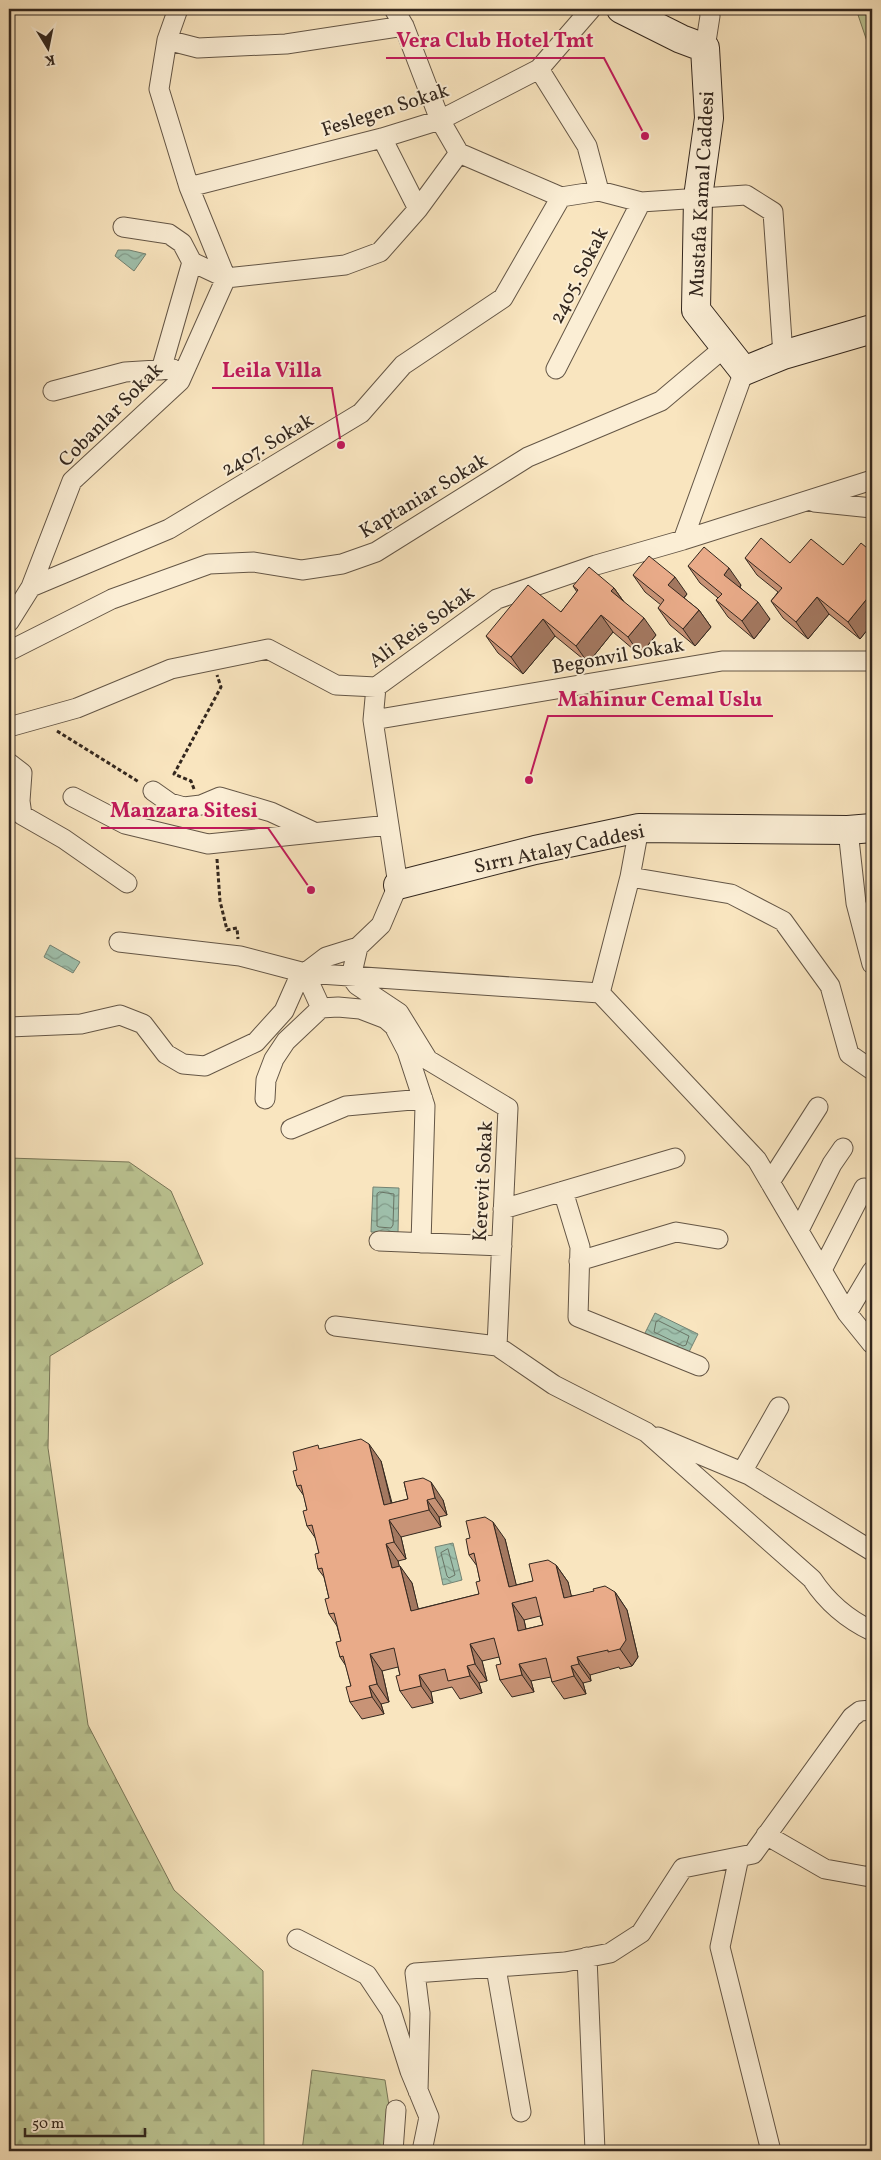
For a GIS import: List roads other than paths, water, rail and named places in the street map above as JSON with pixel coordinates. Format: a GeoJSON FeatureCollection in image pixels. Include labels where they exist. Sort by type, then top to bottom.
{"type":"FeatureCollection","features":[{"type":"Feature","properties":{"kind":"street"},"geometry":{"type":"LineString","coordinates":[[178,9],[167,40],[159,88],[189,187],[226,278]]}},
{"type":"Feature","properties":{"kind":"street"},"geometry":{"type":"LineString","coordinates":[[394,9],[404,26],[440,120],[459,152],[560,197],[599,191],[641,202],[746,195],[773,212],[783,355]]}},
{"type":"Feature","properties":{"kind":"street","name":"Feslegen Sokak"},"geometry":{"type":"LineString","coordinates":[[189,187],[382,138],[440,120],[539,69],[591,9]]}},
{"type":"Feature","properties":{"kind":"street"},"geometry":{"type":"LineString","coordinates":[[621,9],[681,39],[705,48],[710,16],[709,9]]}},
{"type":"Feature","properties":{"kind":"street"},"geometry":{"type":"LineString","coordinates":[[167,40],[198,48],[286,44],[404,26]]}},
{"type":"Feature","properties":{"kind":"street","name":"Mustafa Kamal Caddesi"},"geometry":{"type":"LineString","coordinates":[[705,48],[709,118],[698,197],[696,310],[744,371]]}},
{"type":"Feature","properties":{"kind":"street"},"geometry":{"type":"LineString","coordinates":[[539,69],[587,146],[599,191]]}},
{"type":"Feature","properties":{"kind":"street"},"geometry":{"type":"LineString","coordinates":[[382,138],[418,209]]}},
{"type":"Feature","properties":{"kind":"street"},"geometry":{"type":"LineString","coordinates":[[123,227],[169,234],[182,243],[192,262],[226,278],[345,265],[380,252],[418,209],[459,152]]}},
{"type":"Feature","properties":{"kind":"street","name":"2407. Sokak"},"geometry":{"type":"LineString","coordinates":[[31,587],[170,529],[361,413],[404,365],[504,298],[560,197]]}},
{"type":"Feature","properties":{"kind":"street","name":"2405. Sokak"},"geometry":{"type":"LineString","coordinates":[[556,369],[641,202]]}},
{"type":"Feature","properties":{"kind":"street"},"geometry":{"type":"LineString","coordinates":[[161,370],[192,262]]}},
{"type":"Feature","properties":{"kind":"street","name":"Cobanlar Sokak"},"geometry":{"type":"LineString","coordinates":[[9,622],[31,587],[72,481],[180,380],[226,278]]}},
{"type":"Feature","properties":{"kind":"street"},"geometry":{"type":"LineString","coordinates":[[683,540],[744,371],[783,355],[872,329]]}},
{"type":"Feature","properties":{"kind":"street","name":"Kaptaniar Sokak"},"geometry":{"type":"LineString","coordinates":[[9,651],[112,599],[209,564],[254,562],[302,570],[342,564],[376,552],[528,457],[662,401],[725,347]]}},
{"type":"Feature","properties":{"kind":"street"},"geometry":{"type":"LineString","coordinates":[[53,391],[125,372],[184,368]]}},
{"type":"Feature","properties":{"kind":"street","name":"Ali Reis Sokak"},"geometry":{"type":"LineString","coordinates":[[9,727],[77,708],[171,668],[268,649],[336,685],[376,687],[497,599],[596,565],[683,540],[872,480]]}},
{"type":"Feature","properties":{"kind":"street","name":"Ali Reis Sokak"},"geometry":{"type":"LineString","coordinates":[[805,501],[872,508]]}},
{"type":"Feature","properties":{"kind":"street","name":"Begonvil Sokak"},"geometry":{"type":"LineString","coordinates":[[373,720],[722,660],[872,661]]}},
{"type":"Feature","properties":{"kind":"street"},"geometry":{"type":"LineString","coordinates":[[12,1022],[81,1024],[120,1015],[143,1024],[166,1054],[183,1064],[205,1066],[256,1042],[284,1011],[296,984],[305,973],[326,957],[358,947],[381,925],[398,885],[373,720],[376,687]]}},
{"type":"Feature","properties":{"kind":"street"},"geometry":{"type":"LineString","coordinates":[[9,763],[22,773],[20,801],[22,815],[64,839],[127,882]]}},
{"type":"Feature","properties":{"kind":"street"},"geometry":{"type":"LineString","coordinates":[[153,791],[170,803],[184,807],[201,805],[220,797],[271,812],[315,832]]}},
{"type":"Feature","properties":{"kind":"street"},"geometry":{"type":"LineString","coordinates":[[73,797],[125,824],[208,844],[389,825]]}},
{"type":"Feature","properties":{"kind":"street"},"geometry":{"type":"LineString","coordinates":[[600,993],[630,877],[639,828]]}},
{"type":"Feature","properties":{"kind":"street","name":"Sırrı Atalay Caddesi"},"geometry":{"type":"LineString","coordinates":[[398,885],[535,850],[639,828],[860,829]]}},
{"type":"Feature","properties":{"kind":"street"},"geometry":{"type":"LineString","coordinates":[[860,829],[856,903],[872,964]]}},
{"type":"Feature","properties":{"kind":"street"},"geometry":{"type":"LineString","coordinates":[[630,877],[731,894],[784,921],[830,986],[850,1054],[872,1070]]}},
{"type":"Feature","properties":{"kind":"street"},"geometry":{"type":"LineString","coordinates":[[119,942],[240,956],[305,973],[600,993],[757,1160],[847,1313],[872,1344]]}},
{"type":"Feature","properties":{"kind":"street"},"geometry":{"type":"LineString","coordinates":[[351,977],[358,947]]}},
{"type":"Feature","properties":{"kind":"street"},"geometry":{"type":"LineString","coordinates":[[305,973],[320,1008]]}},
{"type":"Feature","properties":{"kind":"street","name":"Kerevit Sokak"},"geometry":{"type":"LineString","coordinates":[[351,977],[357,985],[399,1013],[428,1060],[508,1108],[497,1346]]}},
{"type":"Feature","properties":{"kind":"street"},"geometry":{"type":"LineString","coordinates":[[265,1099],[266,1080],[274,1059],[286,1041],[320,1008],[360,1009],[394,1026],[407,1051],[426,1106],[421,1242]]}},
{"type":"Feature","properties":{"kind":"street"},"geometry":{"type":"LineString","coordinates":[[291,1129],[346,1106],[423,1099]]}},
{"type":"Feature","properties":{"kind":"street"},"geometry":{"type":"LineString","coordinates":[[770,1182],[818,1107]]}},
{"type":"Feature","properties":{"kind":"street"},"geometry":{"type":"LineString","coordinates":[[799,1230],[842,1148]]}},
{"type":"Feature","properties":{"kind":"street"},"geometry":{"type":"LineString","coordinates":[[503,1209],[674,1158]]}},
{"type":"Feature","properties":{"kind":"street"},"geometry":{"type":"LineString","coordinates":[[822,1270],[864,1188]]}},
{"type":"Feature","properties":{"kind":"street"},"geometry":{"type":"LineString","coordinates":[[564,1191],[580,1247],[578,1317],[699,1366]]}},
{"type":"Feature","properties":{"kind":"street"},"geometry":{"type":"LineString","coordinates":[[579,1261],[676,1232],[718,1239]]}},
{"type":"Feature","properties":{"kind":"street"},"geometry":{"type":"LineString","coordinates":[[379,1241],[502,1246]]}},
{"type":"Feature","properties":{"kind":"street"},"geometry":{"type":"LineString","coordinates":[[847,1313],[872,1271]]}},
{"type":"Feature","properties":{"kind":"street"},"geometry":{"type":"LineString","coordinates":[[335,1326],[497,1346],[554,1385],[646,1432],[742,1472],[872,1551]]}},
{"type":"Feature","properties":{"kind":"street"},"geometry":{"type":"LineString","coordinates":[[742,1472],[780,1407]]}},
{"type":"Feature","properties":{"kind":"street"},"geometry":{"type":"LineString","coordinates":[[646,1432],[812,1579],[821,1594],[853,1622],[872,1631]]}},
{"type":"Feature","properties":{"kind":"street"},"geometry":{"type":"LineString","coordinates":[[418,2091],[420,2013],[415,1974],[566,1962],[610,1953],[641,1933],[684,1868],[753,1854],[852,1717],[860,1710],[872,1710]]}},
{"type":"Feature","properties":{"kind":"street"},"geometry":{"type":"LineString","coordinates":[[766,1835],[825,1869],[857,1876],[870,1877],[872,1874]]}},
{"type":"Feature","properties":{"kind":"street"},"geometry":{"type":"LineString","coordinates":[[738,1857],[720,1947],[771,2151]]}},
{"type":"Feature","properties":{"kind":"street"},"geometry":{"type":"LineString","coordinates":[[297,1939],[367,1975],[391,2011],[428,2117],[422,2151]]}},
{"type":"Feature","properties":{"kind":"street"},"geometry":{"type":"LineString","coordinates":[[587,1958],[595,2151]]}},
{"type":"Feature","properties":{"kind":"street"},"geometry":{"type":"LineString","coordinates":[[496,1968],[521,2112]]}},
{"type":"Feature","properties":{"kind":"street"},"geometry":{"type":"LineString","coordinates":[[393,2151],[396,2110]]}},
{"type":"Feature","properties":{"kind":"water"},"geometry":{"type":"Polygon","coordinates":[[[118,250],[129,250],[146,254],[134,271],[115,256],[118,250]]]}},
{"type":"Feature","properties":{"kind":"water"},"geometry":{"type":"Polygon","coordinates":[[[50,945],[80,962],[73,973],[44,957],[50,945]]]}},
{"type":"Feature","properties":{"kind":"water"},"geometry":{"type":"Polygon","coordinates":[[[373,1187],[399,1188],[398,1233],[371,1232],[373,1187]]]}},
{"type":"Feature","properties":{"kind":"water"},"geometry":{"type":"Polygon","coordinates":[[[655,1313],[698,1334],[688,1354],[645,1333],[655,1313]]]}},
{"type":"Feature","properties":{"kind":"water"},"geometry":{"type":"Polygon","coordinates":[[[453,1543],[462,1580],[443,1585],[435,1547],[453,1543]]]}},
{"type":"Feature","properties":{"kind":"place","name":"Vera Club Hotel Tmt"},"geometry":{"type":"Point","coordinates":[645,136]}},
{"type":"Feature","properties":{"kind":"place","name":"Leila Villa"},"geometry":{"type":"Point","coordinates":[341,445]}},
{"type":"Feature","properties":{"kind":"place","name":"Mahinur Cemal Uslu"},"geometry":{"type":"Point","coordinates":[529,780]}},
{"type":"Feature","properties":{"kind":"place","name":"Manzara Sitesi"},"geometry":{"type":"Point","coordinates":[311,890]}}]}
